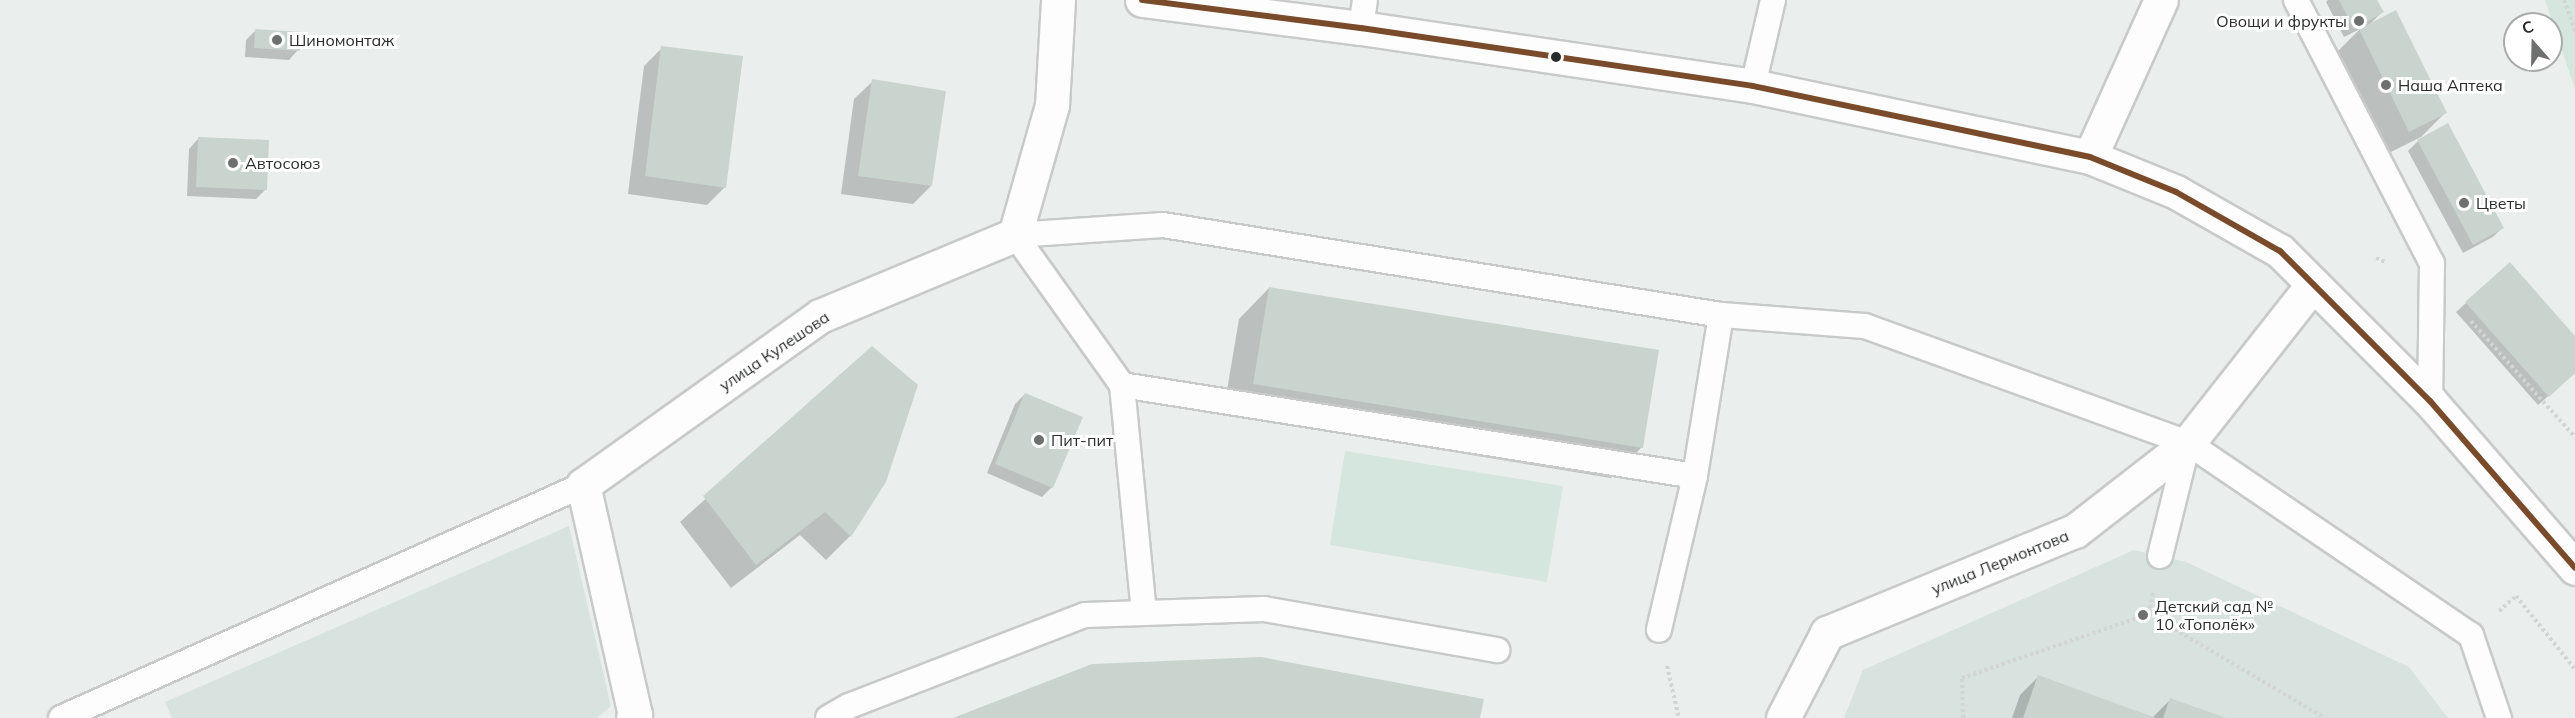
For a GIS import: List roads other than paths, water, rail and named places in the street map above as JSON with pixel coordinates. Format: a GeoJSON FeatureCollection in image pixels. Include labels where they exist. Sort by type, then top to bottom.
{"type":"FeatureCollection","features":[{"type":"Feature","properties":{"kind":"street"},"geometry":{"type":"LineString","coordinates":[[1015,235],[1052,105],[1058,0]]}},
{"type":"Feature","properties":{"kind":"street"},"geometry":{"type":"LineString","coordinates":[[1142,0],[1363,14],[1753,86],[2090,157],[2176,192],[2280,251],[2430,401],[2575,568]]}},
{"type":"Feature","properties":{"kind":"street"},"geometry":{"type":"LineString","coordinates":[[2090,157],[2161,0]]}},
{"type":"Feature","properties":{"kind":"street","name":"улица Кулешова"},"geometry":{"type":"LineString","coordinates":[[583,485],[820,316],[1015,235]]}},
{"type":"Feature","properties":{"kind":"street","name":"улица Лермонтова"},"geometry":{"type":"LineString","coordinates":[[1784,718],[1827,633],[2075,531],[2188,442],[2313,284]]}},
{"type":"Feature","properties":{"kind":"street"},"geometry":{"type":"LineString","coordinates":[[583,485],[635,715],[633,718]]}},
{"type":"Feature","properties":{"kind":"lane"},"geometry":{"type":"LineString","coordinates":[[1753,86],[1773,0]]}},
{"type":"Feature","properties":{"kind":"lane"},"geometry":{"type":"LineString","coordinates":[[2296,0],[2432,263],[2430,401]]}},
{"type":"Feature","properties":{"kind":"lane"},"geometry":{"type":"LineString","coordinates":[[1015,235],[1163,225],[1721,315],[1865,326],[2188,442],[2471,635],[2499,718]]}},
{"type":"Feature","properties":{"kind":"lane"},"geometry":{"type":"LineString","coordinates":[[1015,235],[1122,385],[1144,613]]}},
{"type":"Feature","properties":{"kind":"lane"},"geometry":{"type":"LineString","coordinates":[[1659,630],[1695,476],[1721,315]]}},
{"type":"Feature","properties":{"kind":"lane"},"geometry":{"type":"LineString","coordinates":[[1122,385],[1695,476]]}},
{"type":"Feature","properties":{"kind":"lane"},"geometry":{"type":"LineString","coordinates":[[2160,556],[2188,442]]}},
{"type":"Feature","properties":{"kind":"lane"},"geometry":{"type":"LineString","coordinates":[[61,718],[583,485]]}},
{"type":"Feature","properties":{"kind":"lane"},"geometry":{"type":"LineString","coordinates":[[828,718],[849,706],[1085,615],[1264,609],[1497,650]]}},
{"type":"Feature","properties":{"kind":"place","name":"Овощи и фрукты"},"geometry":{"type":"Point","coordinates":[2359,21]}},
{"type":"Feature","properties":{"kind":"place","name":"Шиномонтаж"},"geometry":{"type":"Point","coordinates":[277,40]}},
{"type":"Feature","properties":{"kind":"place","name":"Наша Аптека"},"geometry":{"type":"Point","coordinates":[2386,85]}},
{"type":"Feature","properties":{"kind":"place","name":"Автосоюз"},"geometry":{"type":"Point","coordinates":[233,163]}},
{"type":"Feature","properties":{"kind":"place","name":"Цветы"},"geometry":{"type":"Point","coordinates":[2464,203]}},
{"type":"Feature","properties":{"kind":"place","name":"Пит-пит"},"geometry":{"type":"Point","coordinates":[1039,440]}},
{"type":"Feature","properties":{"kind":"place","name":"Детский сад № 10 «Тополёк»"},"geometry":{"type":"Point","coordinates":[2143,615]}}]}
